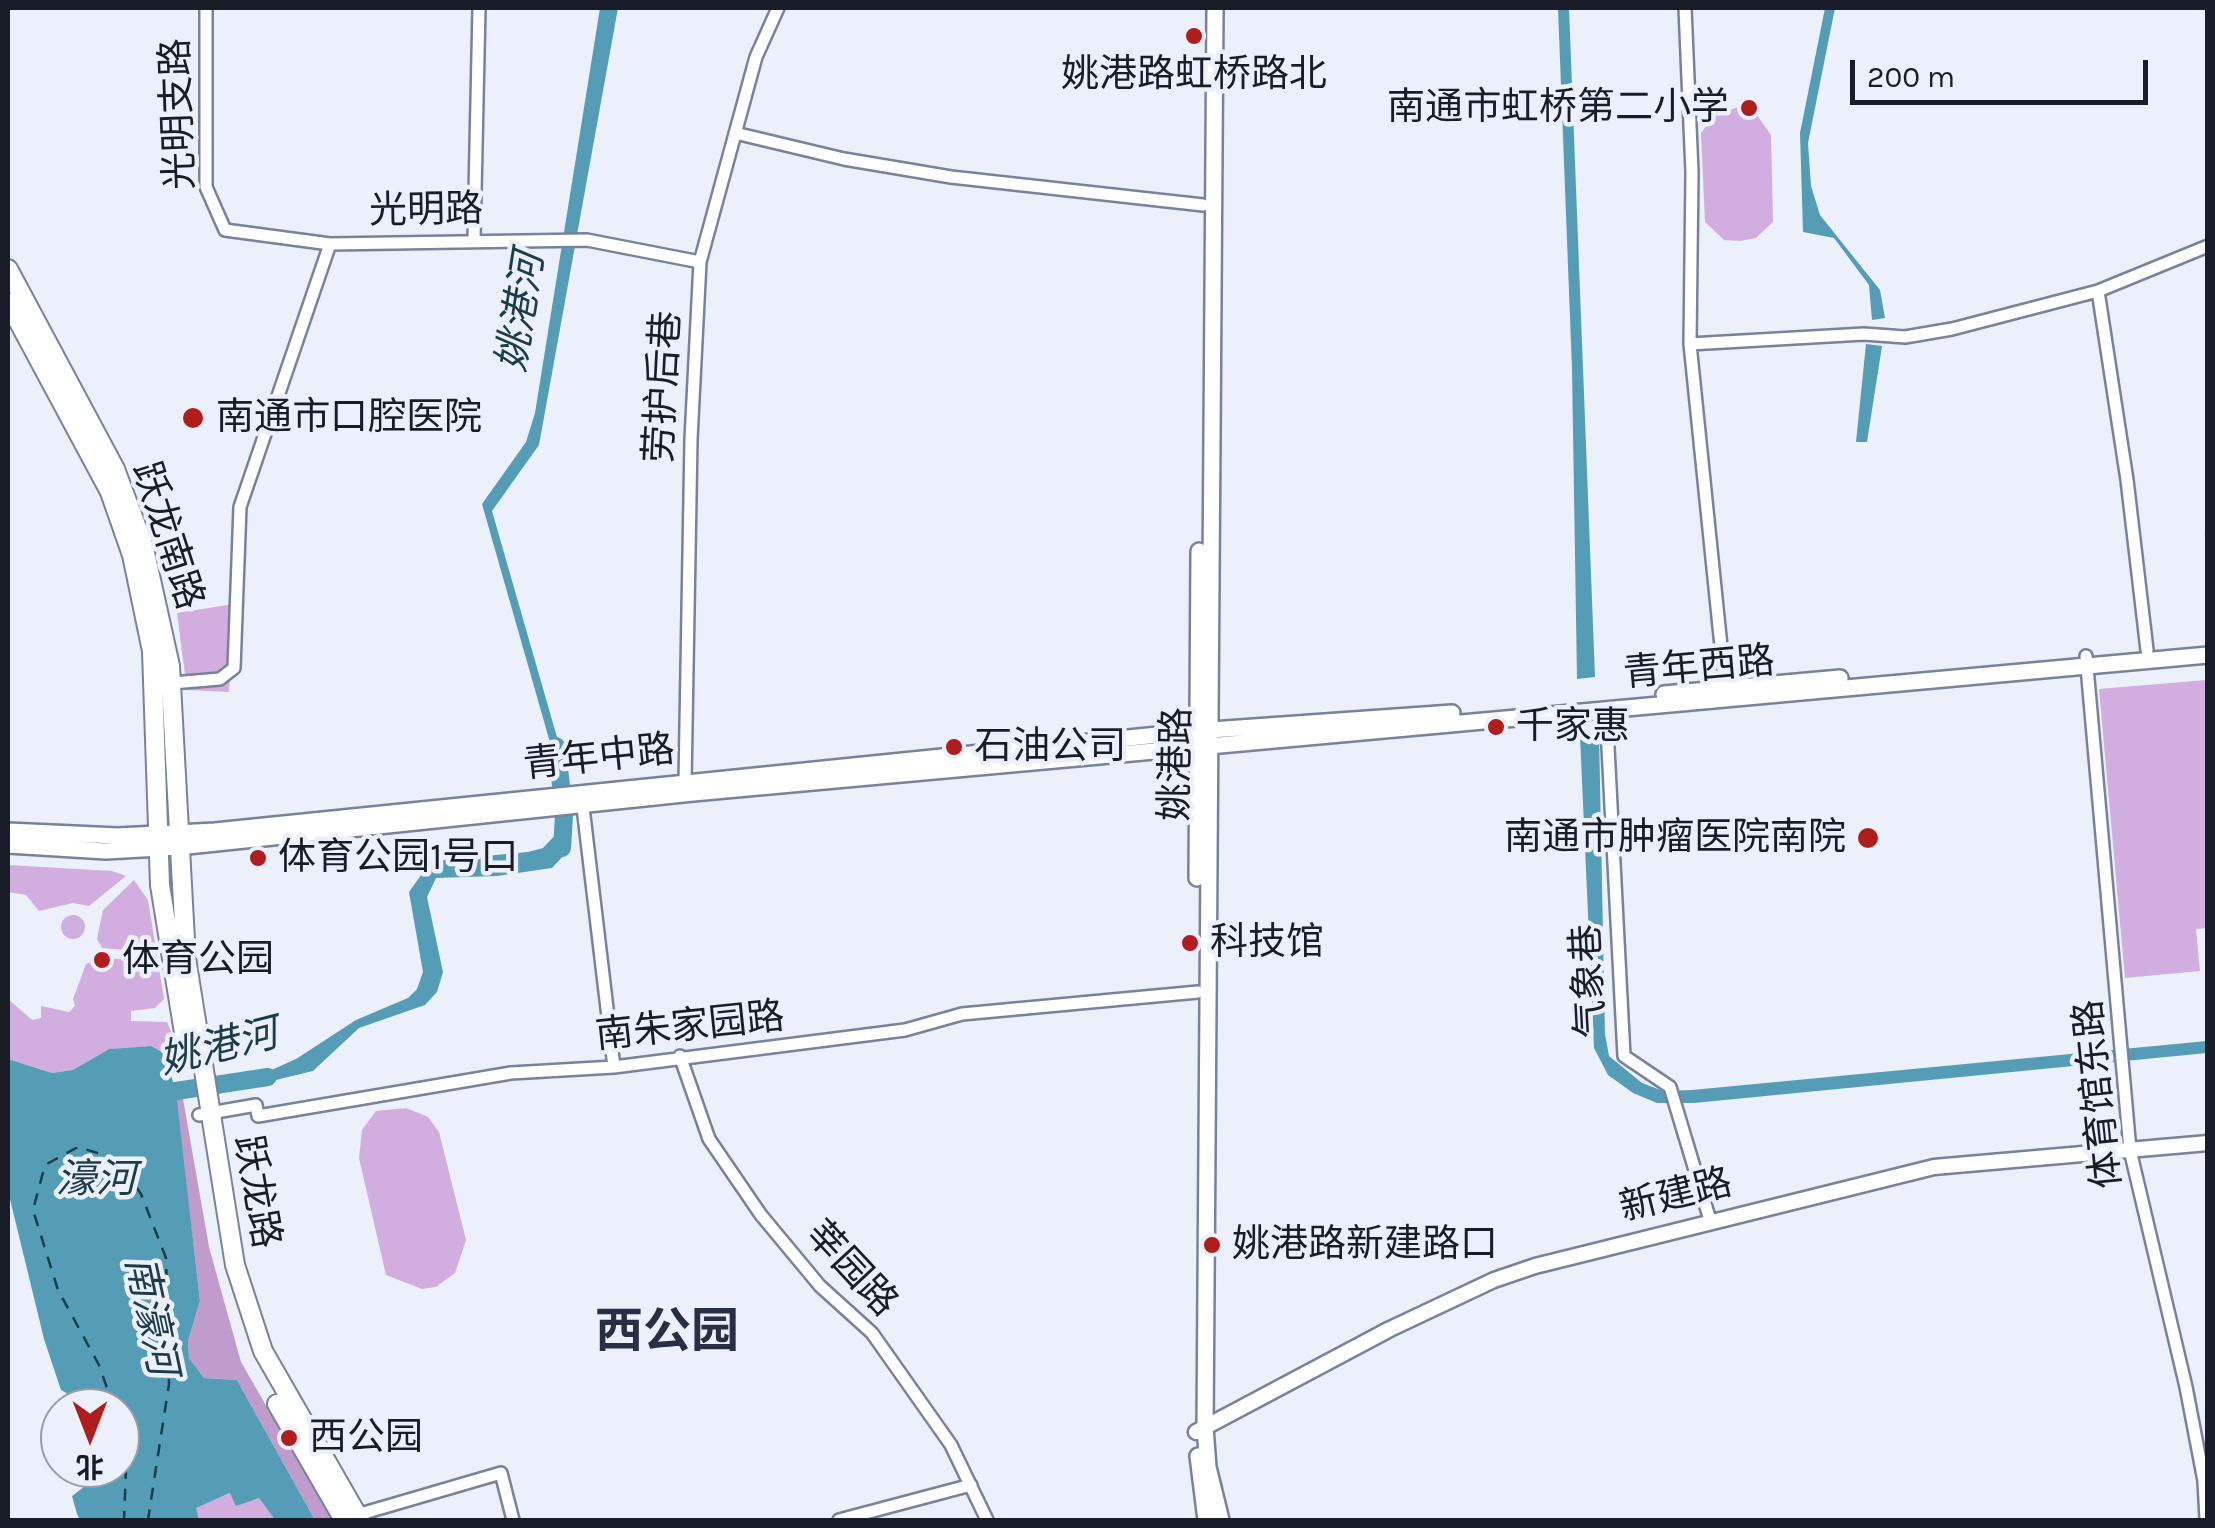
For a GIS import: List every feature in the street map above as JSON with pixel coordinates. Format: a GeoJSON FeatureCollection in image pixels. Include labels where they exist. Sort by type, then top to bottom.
{"type":"FeatureCollection","features":[{"type":"Feature","properties":{"kind":"main road","name":"姚港路"},"geometry":{"type":"LineString","coordinates":[[1200,1429],[1204,8]]}},
{"type":"Feature","properties":{"kind":"main road","name":"姚港路"},"geometry":{"type":"LineString","coordinates":[[1210,1518],[1200,1429],[1198,992],[1215,8]]}},
{"type":"Feature","properties":{"kind":"main road","name":"跃龙南路"},"geometry":{"type":"LineString","coordinates":[[8,269],[122,486],[149,566],[172,683],[178,840]]}},
{"type":"Feature","properties":{"kind":"main road","name":"跃龙南路"},"geometry":{"type":"LineString","coordinates":[[8,302],[110,492],[132,555],[156,684],[157,841]]}},
{"type":"Feature","properties":{"kind":"main road","name":"青年西路"},"geometry":{"type":"LineString","coordinates":[[2086,660],[2208,645]]}},
{"type":"Feature","properties":{"kind":"main road","name":"青年西路"},"geometry":{"type":"LineString","coordinates":[[1203,738],[2086,660],[2208,656]]}},
{"type":"Feature","properties":{"kind":"main road","name":"青年西路"},"geometry":{"type":"LineString","coordinates":[[1203,738],[1606,708],[1726,693]]}},
{"type":"Feature","properties":{"kind":"main road","name":"青年中路"},"geometry":{"type":"LineString","coordinates":[[582,798],[685,782],[1203,738]]}},
{"type":"Feature","properties":{"kind":"main road","name":"青年中路"},"geometry":{"type":"LineString","coordinates":[[8,831],[178,840],[1203,738]]}},
{"type":"Feature","properties":{"kind":"main road","name":"跃龙路"},"geometry":{"type":"LineString","coordinates":[[178,840],[196,1067]]}},
{"type":"Feature","properties":{"kind":"main road","name":"青年中路"},"geometry":{"type":"LineString","coordinates":[[8,846],[106,851],[157,841]]}},
{"type":"Feature","properties":{"kind":"main road","name":"跃龙路"},"geometry":{"type":"LineString","coordinates":[[157,841],[228,1281],[244,1335],[294,1436],[353,1519]]}},
{"type":"Feature","properties":{"kind":"street","name":"光明支路"},"geometry":{"type":"LineString","coordinates":[[206,8],[206,187],[214,211],[225,230],[330,244]]}},
{"type":"Feature","properties":{"kind":"street"},"geometry":{"type":"LineString","coordinates":[[474,240],[479,8]]}},
{"type":"Feature","properties":{"kind":"street","name":"劳护后巷"},"geometry":{"type":"LineString","coordinates":[[685,782],[690,476],[700,262],[756,58],[778,8]]}},
{"type":"Feature","properties":{"kind":"street"},"geometry":{"type":"LineString","coordinates":[[1686,8],[1692,172],[1690,344],[1726,693]]}},
{"type":"Feature","properties":{"kind":"street"},"geometry":{"type":"LineString","coordinates":[[734,133],[844,159],[950,177],[1202,205]]}},
{"type":"Feature","properties":{"kind":"street","name":"光明路"},"geometry":{"type":"LineString","coordinates":[[330,244],[587,240],[700,262]]}},
{"type":"Feature","properties":{"kind":"street"},"geometry":{"type":"LineString","coordinates":[[172,683],[220,679],[234,668],[240,507],[330,244]]}},
{"type":"Feature","properties":{"kind":"street"},"geometry":{"type":"LineString","coordinates":[[1690,344],[1864,334],[1905,337],[2098,291],[2208,246]]}},
{"type":"Feature","properties":{"kind":"street"},"geometry":{"type":"LineString","coordinates":[[2098,291],[2127,480],[2147,650]]}},
{"type":"Feature","properties":{"kind":"street","name":"体育馆东路"},"geometry":{"type":"LineString","coordinates":[[2086,660],[2130,1150],[2186,1387],[2204,1481],[2206,1520]]}},
{"type":"Feature","properties":{"kind":"street","name":"气象巷"},"geometry":{"type":"LineString","coordinates":[[1606,708],[1624,1056],[1670,1088],[1710,1220]]}},
{"type":"Feature","properties":{"kind":"street"},"geometry":{"type":"LineString","coordinates":[[582,798],[614,1067]]}},
{"type":"Feature","properties":{"kind":"street","name":"南朱家园路"},"geometry":{"type":"LineString","coordinates":[[203,1108],[256,1105],[258,1116],[511,1073],[614,1067],[905,1030],[962,1014],[1198,992]]}},
{"type":"Feature","properties":{"kind":"street","name":"莘园路"},"geometry":{"type":"LineString","coordinates":[[680,1056],[710,1140],[761,1215],[820,1286],[872,1333],[951,1445],[987,1520]]}},
{"type":"Feature","properties":{"kind":"street","name":"新建路"},"geometry":{"type":"LineString","coordinates":[[1200,1429],[1494,1280],[1710,1220],[1934,1167],[2208,1143]]}},
{"type":"Feature","properties":{"kind":"street"},"geometry":{"type":"LineString","coordinates":[[353,1519],[501,1473],[513,1520]]}},
{"type":"Feature","properties":{"kind":"street"},"geometry":{"type":"LineString","coordinates":[[839,1520],[971,1486]]}},
{"type":"Feature","properties":{"kind":"shaded area"},"geometry":{"type":"Polygon","coordinates":[[[1739,107],[1757,115],[1771,135],[1773,222],[1756,238],[1740,241],[1724,240],[1705,222],[1701,133],[1715,114],[1739,107]]]}},
{"type":"Feature","properties":{"kind":"shaded area"},"geometry":{"type":"Polygon","coordinates":[[[234,604],[229,692],[187,690],[177,613],[234,604]]]}},
{"type":"Feature","properties":{"kind":"shaded area"},"geometry":{"type":"Polygon","coordinates":[[[2207,680],[2208,928],[2196,929],[2200,971],[2125,978],[2099,689],[2207,680]]]}},
{"type":"Feature","properties":{"kind":"shaded area","name":"体育公园"},"geometry":{"type":"Polygon","coordinates":[[[8,865],[112,871],[126,876],[89,906],[73,903],[39,911],[26,895],[8,892],[8,865]]]}},
{"type":"Feature","properties":{"kind":"shaded area","name":"体育公园"},"geometry":{"type":"Polygon","coordinates":[[[134,880],[148,900],[164,999],[155,1008],[131,1011],[131,1021],[167,1022],[178,1047],[164,1053],[151,1046],[109,1049],[73,1070],[52,1073],[8,1059],[8,999],[32,1020],[41,1018],[41,1006],[69,1012],[75,1006],[73,999],[86,964],[101,958],[137,960],[137,951],[102,948],[97,939],[103,910],[134,880]]]}},
{"type":"Feature","properties":{"kind":"shaded area"},"geometry":{"type":"Polygon","coordinates":[[[73,915],[85,927],[73,939],[61,927],[73,915]]]}},
{"type":"Feature","properties":{"kind":"shaded area"},"geometry":{"type":"Polygon","coordinates":[[[182,1093],[209,1247],[241,1362],[332,1520],[315,1520],[237,1380],[204,1378],[189,1358],[188,1341],[200,1301],[176,1095],[182,1093]]]}},
{"type":"Feature","properties":{"kind":"shaded area"},"geometry":{"type":"Polygon","coordinates":[[[406,1108],[428,1117],[439,1132],[466,1240],[455,1273],[436,1287],[422,1289],[386,1275],[359,1158],[362,1130],[376,1111],[406,1108]]]}},
{"type":"Feature","properties":{"kind":"shaded area"},"geometry":{"type":"Polygon","coordinates":[[[231,1493],[259,1498],[275,1520],[199,1520],[195,1508],[231,1493]]]}},
{"type":"Feature","properties":{"kind":"water"},"geometry":{"type":"Polygon","coordinates":[[[600,8],[618,8],[539,445],[492,511],[565,765],[557,767],[482,504],[526,442],[535,413],[600,8]]]}},
{"type":"Feature","properties":{"kind":"water"},"geometry":{"type":"Polygon","coordinates":[[[1558,8],[1569,8],[1595,677],[1577,679],[1572,369],[1558,8]]]}},
{"type":"Feature","properties":{"kind":"water"},"geometry":{"type":"Polygon","coordinates":[[[1825,8],[1835,8],[1808,143],[1811,186],[1820,215],[1880,290],[1885,318],[1872,320],[1869,285],[1834,238],[1803,232],[1800,133],[1825,8]]]}},
{"type":"Feature","properties":{"kind":"water"},"geometry":{"type":"Polygon","coordinates":[[[1866,344],[1882,346],[1867,442],[1856,442],[1866,344]]]}},
{"type":"Feature","properties":{"kind":"water"},"geometry":{"type":"Polygon","coordinates":[[[1599,734],[1605,1034],[1609,1056],[1642,1083],[1663,1091],[1692,1090],[2207,1041],[2207,1053],[1694,1103],[1657,1103],[1633,1093],[1608,1075],[1594,1048],[1580,736],[1599,734]]]}},
{"type":"Feature","properties":{"kind":"water"},"geometry":{"type":"Polygon","coordinates":[[[571,826],[567,852],[552,868],[497,876],[436,878],[427,897],[443,972],[437,992],[425,1005],[359,1028],[313,1071],[218,1094],[296,1059],[356,1020],[408,998],[417,989],[423,972],[409,892],[431,861],[528,852],[543,848],[561,829],[571,826]]]}},
{"type":"Feature","properties":{"kind":"water","name":"濠河"},"geometry":{"type":"Polygon","coordinates":[[[151,1046],[164,1053],[176,1091],[200,1301],[188,1341],[189,1358],[204,1378],[237,1380],[315,1520],[275,1520],[259,1498],[236,1506],[230,1493],[196,1508],[199,1520],[80,1520],[77,1514],[72,1496],[83,1488],[140,1488],[140,1388],[60,1388],[44,1339],[8,1191],[8,1059],[52,1073],[73,1070],[109,1049],[151,1046]]]}},
{"type":"Feature","properties":{"kind":"waterway","name":"姚港河"},"geometry":{"type":"LineString","coordinates":[[556,746],[561,785]]}},
{"type":"Feature","properties":{"kind":"waterway","name":"姚港河"},"geometry":{"type":"LineString","coordinates":[[562,848],[564,815]]}},
{"type":"Feature","properties":{"kind":"waterway","name":"姚港河"},"geometry":{"type":"LineString","coordinates":[[157,1100],[176,1091],[268,1077]]}},
{"type":"Feature","properties":{"kind":"ferry route"},"geometry":{"type":"LineString","coordinates":[[107,1388],[99,1365],[58,1290],[33,1210],[45,1165],[78,1147],[117,1159],[141,1194],[166,1258],[169,1384],[148,1520]]}},
{"type":"Feature","properties":{"kind":"ferry route"},"geometry":{"type":"LineString","coordinates":[[124,1520],[125,1488]]}},
{"type":"Feature","properties":{"kind":"place","name":"姚港路虹桥路北"},"geometry":{"type":"Point","coordinates":[1194,36]}},
{"type":"Feature","properties":{"kind":"place","name":"南通市虹桥第二小学"},"geometry":{"type":"Point","coordinates":[1749,108]}},
{"type":"Feature","properties":{"kind":"place","name":"南通市口腔医院"},"geometry":{"type":"Point","coordinates":[193,418]}},
{"type":"Feature","properties":{"kind":"place","name":"千家惠"},"geometry":{"type":"Point","coordinates":[1496,727]}},
{"type":"Feature","properties":{"kind":"place","name":"石油公司"},"geometry":{"type":"Point","coordinates":[954,747]}},
{"type":"Feature","properties":{"kind":"place","name":"南通市肿瘤医院南院"},"geometry":{"type":"Point","coordinates":[1868,838]}},
{"type":"Feature","properties":{"kind":"place","name":"体育公园1号口"},"geometry":{"type":"Point","coordinates":[258,858]}},
{"type":"Feature","properties":{"kind":"place","name":"科技馆"},"geometry":{"type":"Point","coordinates":[1190,943]}},
{"type":"Feature","properties":{"kind":"place","name":"体育公园"},"geometry":{"type":"Point","coordinates":[102,960]}},
{"type":"Feature","properties":{"kind":"place","name":"姚港路新建路口"},"geometry":{"type":"Point","coordinates":[1212,1245]}},
{"type":"Feature","properties":{"kind":"place","name":"西公园"},"geometry":{"type":"Point","coordinates":[289,1438]}},
{"type":"Feature","properties":{"kind":"district","name":"西公园"},"geometry":{"type":"Point","coordinates":[667,1333]}},
{"type":"Feature","properties":{"kind":"water label","name":"南濠河"},"geometry":{"type":"Point","coordinates":[150,1316]}}]}
